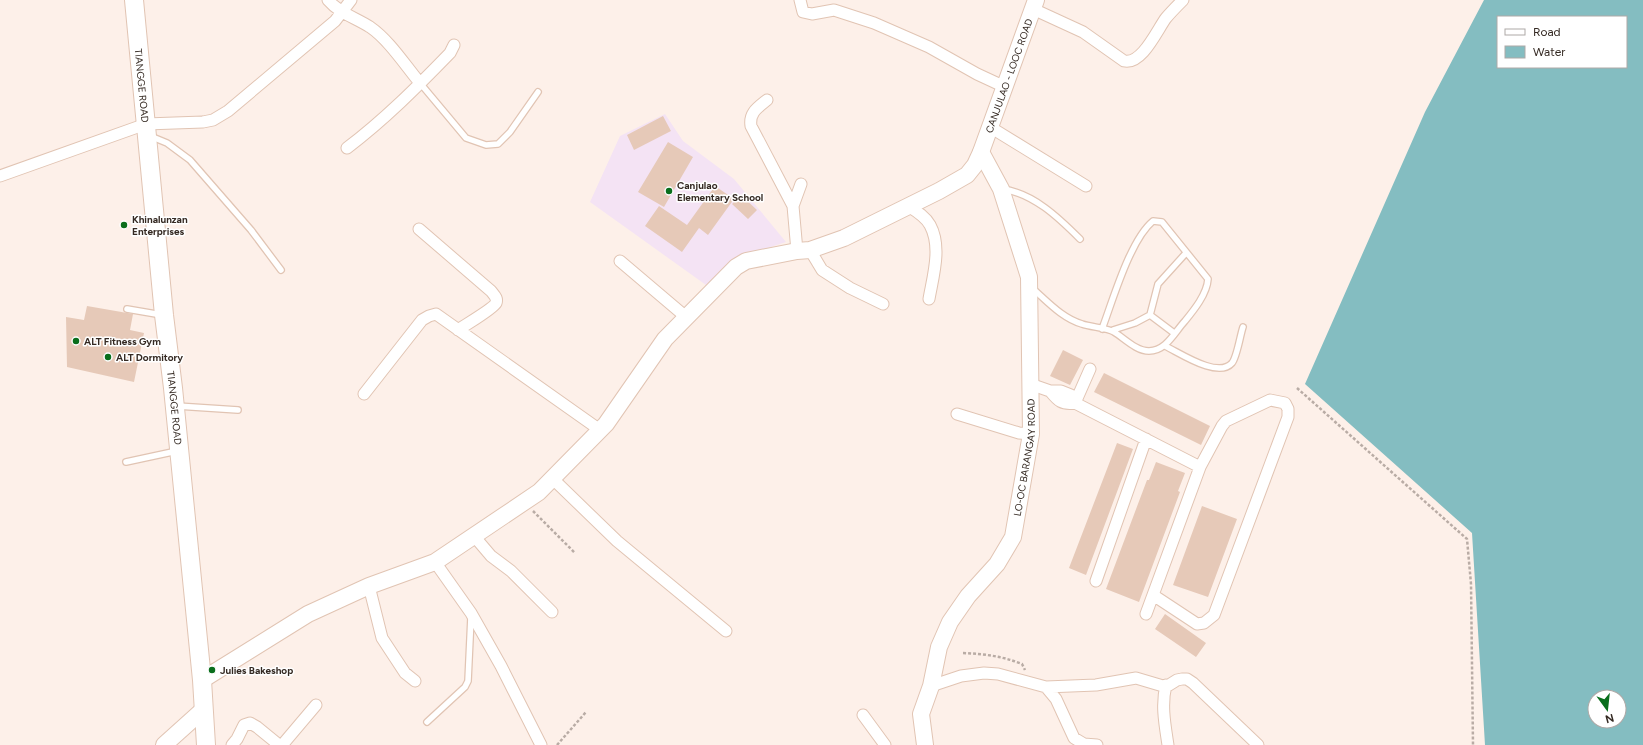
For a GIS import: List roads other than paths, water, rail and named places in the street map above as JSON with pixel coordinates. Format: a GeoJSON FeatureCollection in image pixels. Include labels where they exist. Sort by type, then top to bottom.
{"type":"FeatureCollection","features":[{"type":"Feature","properties":{"kind":"main road","name":"TIANGGE ROAD"},"geometry":{"type":"LineString","coordinates":[[134,0],[164,316],[175,406],[202,680],[206,745]]}},
{"type":"Feature","properties":{"kind":"street"},"geometry":{"type":"LineString","coordinates":[[328,0],[343,12],[370,27],[379,35],[420,82]]}},
{"type":"Feature","properties":{"kind":"street"},"geometry":{"type":"LineString","coordinates":[[0,176],[147,130],[213,120],[228,111],[335,21],[351,0]]}},
{"type":"Feature","properties":{"kind":"street"},"geometry":{"type":"LineString","coordinates":[[800,0],[803,12],[812,14],[834,10],[874,23],[929,47],[977,74],[1005,87]]}},
{"type":"Feature","properties":{"kind":"street"},"geometry":{"type":"LineString","coordinates":[[1035,5],[1082,32],[1124,62],[1127,62],[1141,56],[1166,18],[1183,0]]}},
{"type":"Feature","properties":{"kind":"street","name":"CANJULAO - LOOC ROAD"},"geometry":{"type":"LineString","coordinates":[[202,680],[308,614],[370,586],[435,562],[539,492],[553,480],[606,424],[665,339],[736,267],[746,261],[804,250],[844,238],[939,191],[966,175],[975,166],[981,152],[1035,5]]}},
{"type":"Feature","properties":{"kind":"street"},"geometry":{"type":"LineString","coordinates":[[347,148],[372,129],[408,95],[450,53],[454,45]]}},
{"type":"Feature","properties":{"kind":"street"},"geometry":{"type":"LineString","coordinates":[[767,100],[754,110],[750,119],[751,126],[793,206],[804,250],[822,270],[850,288],[883,304]]}},
{"type":"Feature","properties":{"kind":"street"},"geometry":{"type":"LineString","coordinates":[[990,127],[1086,186]]}},
{"type":"Feature","properties":{"kind":"street","name":"LO-OC BARANGAY ROAD"},"geometry":{"type":"LineString","coordinates":[[925,745],[922,714],[939,647],[950,622],[968,596],[997,564],[1013,537],[1032,434],[1029,277],[1001,188],[981,152]]}},
{"type":"Feature","properties":{"kind":"street"},"geometry":{"type":"LineString","coordinates":[[793,206],[801,184]]}},
{"type":"Feature","properties":{"kind":"street"},"geometry":{"type":"LineString","coordinates":[[908,206],[921,215],[930,224],[936,244],[935,270],[929,299]]}},
{"type":"Feature","properties":{"kind":"street"},"geometry":{"type":"LineString","coordinates":[[419,229],[491,291],[496,298],[496,302],[491,308],[458,330]]}},
{"type":"Feature","properties":{"kind":"street"},"geometry":{"type":"LineString","coordinates":[[620,261],[686,317]]}},
{"type":"Feature","properties":{"kind":"street"},"geometry":{"type":"LineString","coordinates":[[364,394],[422,320],[436,314],[600,430]]}},
{"type":"Feature","properties":{"kind":"street"},"geometry":{"type":"LineString","coordinates":[[1075,403],[1090,369]]}},
{"type":"Feature","properties":{"kind":"street"},"geometry":{"type":"LineString","coordinates":[[1030,384],[1050,391],[1057,399],[1066,405],[1075,403],[1200,467]]}},
{"type":"Feature","properties":{"kind":"street"},"geometry":{"type":"LineString","coordinates":[[1146,614],[1200,467],[1222,426],[1226,421],[1270,400],[1285,403],[1288,409],[1288,417],[1214,615],[1204,624],[1197,624],[1153,595]]}},
{"type":"Feature","properties":{"kind":"street"},"geometry":{"type":"LineString","coordinates":[[957,414],[1019,433],[1032,434]]}},
{"type":"Feature","properties":{"kind":"street"},"geometry":{"type":"LineString","coordinates":[[1096,581],[1146,440]]}},
{"type":"Feature","properties":{"kind":"street"},"geometry":{"type":"LineString","coordinates":[[553,480],[617,541],[726,631]]}},
{"type":"Feature","properties":{"kind":"street"},"geometry":{"type":"LineString","coordinates":[[474,536],[491,556],[511,571],[552,612]]}},
{"type":"Feature","properties":{"kind":"street"},"geometry":{"type":"LineString","coordinates":[[435,562],[471,613],[501,666],[541,745]]}},
{"type":"Feature","properties":{"kind":"street"},"geometry":{"type":"LineString","coordinates":[[370,586],[382,638],[405,673],[415,681]]}},
{"type":"Feature","properties":{"kind":"street"},"geometry":{"type":"LineString","coordinates":[[930,686],[961,676],[984,673],[998,674],[1046,687],[1096,685],[1136,678],[1163,686],[1177,680],[1187,679],[1258,745]]}},
{"type":"Feature","properties":{"kind":"street"},"geometry":{"type":"LineString","coordinates":[[1166,685],[1164,709],[1168,745]]}},
{"type":"Feature","properties":{"kind":"street"},"geometry":{"type":"LineString","coordinates":[[1046,687],[1056,699],[1074,738],[1084,744],[1097,745]]}},
{"type":"Feature","properties":{"kind":"street"},"geometry":{"type":"LineString","coordinates":[[232,745],[237,739],[244,725],[250,723],[279,745],[284,744],[316,705]]}},
{"type":"Feature","properties":{"kind":"street"},"geometry":{"type":"LineString","coordinates":[[164,745],[204,709]]}},
{"type":"Feature","properties":{"kind":"street"},"geometry":{"type":"LineString","coordinates":[[863,715],[886,745]]}},
{"type":"Feature","properties":{"kind":"lane"},"geometry":{"type":"LineString","coordinates":[[420,82],[466,138],[486,146],[498,144],[510,132],[538,92]]}},
{"type":"Feature","properties":{"kind":"lane"},"geometry":{"type":"LineString","coordinates":[[147,130],[190,160],[251,230],[281,270]]}},
{"type":"Feature","properties":{"kind":"lane"},"geometry":{"type":"LineString","coordinates":[[1001,188],[1011,190],[1039,203],[1080,238]]}},
{"type":"Feature","properties":{"kind":"lane"},"geometry":{"type":"LineString","coordinates":[[1102,329],[1124,269],[1145,228],[1153,221],[1162,222],[1186,253],[1203,271],[1208,279],[1207,285],[1192,312],[1165,346],[1149,351],[1142,350],[1113,330]]}},
{"type":"Feature","properties":{"kind":"lane"},"geometry":{"type":"LineString","coordinates":[[1029,286],[1070,320],[1102,329],[1113,330],[1135,323],[1150,314],[1158,284],[1186,253]]}},
{"type":"Feature","properties":{"kind":"lane"},"geometry":{"type":"LineString","coordinates":[[126,310],[164,316]]}},
{"type":"Feature","properties":{"kind":"lane"},"geometry":{"type":"LineString","coordinates":[[1150,314],[1174,333]]}},
{"type":"Feature","properties":{"kind":"lane"},"geometry":{"type":"LineString","coordinates":[[1165,346],[1206,366],[1216,369],[1231,364],[1235,358],[1243,327]]}},
{"type":"Feature","properties":{"kind":"lane"},"geometry":{"type":"LineString","coordinates":[[175,406],[238,410]]}},
{"type":"Feature","properties":{"kind":"lane"},"geometry":{"type":"LineString","coordinates":[[126,462],[179,451]]}},
{"type":"Feature","properties":{"kind":"lane"},"geometry":{"type":"LineString","coordinates":[[427,722],[465,688],[468,681],[471,613]]}},
{"type":"Feature","properties":{"kind":"water"},"geometry":{"type":"Polygon","coordinates":[[[1484,0],[1643,0],[1643,745],[1485,745],[1472,533],[1305,384],[1425,112],[1484,0]]]}},
{"type":"Feature","properties":{"kind":"place","name":"Canjulao Elementary School"},"geometry":{"type":"Point","coordinates":[669,191]}},
{"type":"Feature","properties":{"kind":"place","name":"Khinalunzan Enterprises"},"geometry":{"type":"Point","coordinates":[124,225]}},
{"type":"Feature","properties":{"kind":"place","name":"ALT Fitness Gym"},"geometry":{"type":"Point","coordinates":[76,341]}},
{"type":"Feature","properties":{"kind":"place","name":"ALT Dormitory"},"geometry":{"type":"Point","coordinates":[108,357]}},
{"type":"Feature","properties":{"kind":"place","name":"Julies Bakeshop"},"geometry":{"type":"Point","coordinates":[212,670]}}]}
